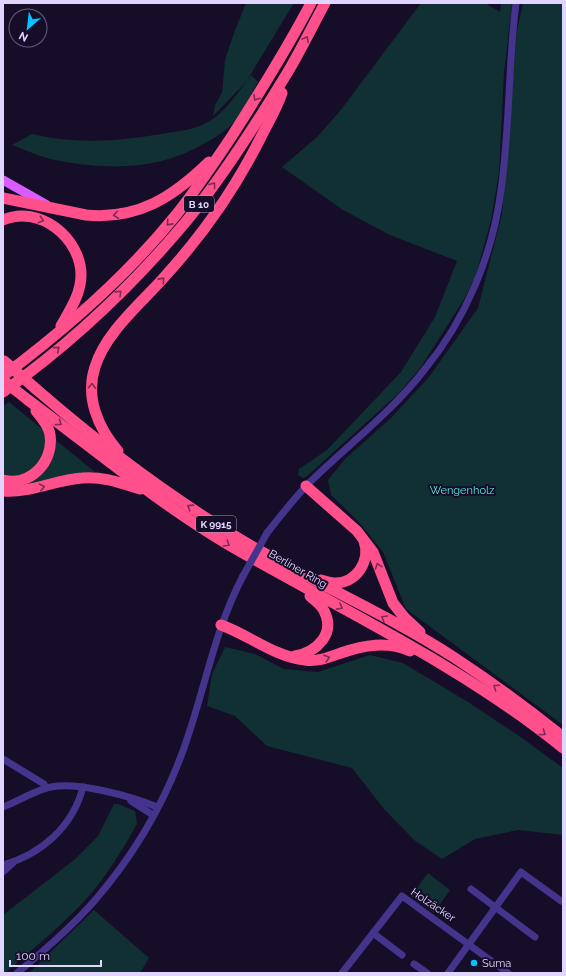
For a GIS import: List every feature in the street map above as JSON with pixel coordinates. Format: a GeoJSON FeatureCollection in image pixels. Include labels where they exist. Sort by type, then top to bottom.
{"type":"FeatureCollection","features":[{"type":"Feature","properties":{"kind":"highway","name":"B 10"},"geometry":{"type":"LineString","coordinates":[[3,376],[56,335],[104,292],[175,216],[202,181],[277,65],[311,3]]}},
{"type":"Feature","properties":{"kind":"highway","name":"B 10"},"geometry":{"type":"LineString","coordinates":[[3,392],[28,374],[66,342],[145,268],[184,224],[231,161],[287,73],[325,3]]}},
{"type":"Feature","properties":{"kind":"highway"},"geometry":{"type":"LineString","coordinates":[[128,464],[106,435],[95,411],[92,398],[94,368],[100,356],[120,326],[173,268],[221,206],[266,127],[281,96],[287,73]]}},
{"type":"Feature","properties":{"kind":"highway"},"geometry":{"type":"LineString","coordinates":[[3,198],[56,210],[99,216],[123,214],[153,205],[171,195],[190,181],[225,146]]}},
{"type":"Feature","properties":{"kind":"highway"},"geometry":{"type":"LineString","coordinates":[[3,220],[18,216],[46,222],[61,231],[75,250],[81,274],[80,286],[74,304],[56,335]]}},
{"type":"Feature","properties":{"kind":"highway","name":"Berliner Ring"},"geometry":{"type":"LineString","coordinates":[[3,360],[128,464],[233,535],[370,610],[528,709],[563,737]]}},
{"type":"Feature","properties":{"kind":"highway","name":"K 9915"},"geometry":{"type":"LineString","coordinates":[[3,380],[28,400]]}},
{"type":"Feature","properties":{"kind":"highway"},"geometry":{"type":"LineString","coordinates":[[3,480],[16,482],[29,478],[43,466],[48,453],[50,434],[46,423],[28,400]]}},
{"type":"Feature","properties":{"kind":"highway","name":"Berliner Ring"},"geometry":{"type":"LineString","coordinates":[[28,400],[148,491],[227,544],[306,588],[453,663],[563,748]]}},
{"type":"Feature","properties":{"kind":"highway"},"geometry":{"type":"LineString","coordinates":[[3,490],[27,490],[82,478],[97,478],[116,481],[148,491]]}},
{"type":"Feature","properties":{"kind":"highway"},"geometry":{"type":"LineString","coordinates":[[306,486],[363,538],[373,552],[390,598],[397,610],[453,663]]}},
{"type":"Feature","properties":{"kind":"highway"},"geometry":{"type":"LineString","coordinates":[[308,577],[333,583],[351,579],[362,568],[365,561],[366,550],[363,538]]}},
{"type":"Feature","properties":{"kind":"highway"},"geometry":{"type":"LineString","coordinates":[[289,657],[309,653],[323,640],[327,628],[323,608],[312,597],[306,588]]}},
{"type":"Feature","properties":{"kind":"highway"},"geometry":{"type":"LineString","coordinates":[[221,624],[289,657],[306,660],[318,660],[367,646],[391,645],[453,663]]}},
{"type":"Feature","properties":{"kind":"main road"},"geometry":{"type":"LineString","coordinates":[[3,180],[56,210]]}},
{"type":"Feature","properties":{"kind":"street"},"geometry":{"type":"LineString","coordinates":[[17,973],[61,935],[96,899],[129,855],[153,815],[172,779],[187,741],[221,624],[230,600],[267,533],[286,507],[306,486],[379,420],[407,391],[426,369],[450,333],[470,298],[479,276],[494,227],[501,190],[516,3]]}},
{"type":"Feature","properties":{"kind":"street"},"geometry":{"type":"LineString","coordinates":[[3,759],[44,784],[46,788]]}},
{"type":"Feature","properties":{"kind":"street"},"geometry":{"type":"LineString","coordinates":[[3,808],[46,788],[63,785],[83,787],[157,807]]}},
{"type":"Feature","properties":{"kind":"street"},"geometry":{"type":"LineString","coordinates":[[3,865],[37,850],[63,828],[76,809],[83,787]]}},
{"type":"Feature","properties":{"kind":"street"},"geometry":{"type":"LineString","coordinates":[[125,798],[153,815]]}},
{"type":"Feature","properties":{"kind":"street"},"geometry":{"type":"LineString","coordinates":[[3,872],[14,861]]}},
{"type":"Feature","properties":{"kind":"street"},"geometry":{"type":"LineString","coordinates":[[448,973],[521,872],[561,901]]}},
{"type":"Feature","properties":{"kind":"street"},"geometry":{"type":"LineString","coordinates":[[471,889],[535,937]]}},
{"type":"Feature","properties":{"kind":"street","name":"Holzäcker"},"geometry":{"type":"LineString","coordinates":[[342,973],[402,896],[508,973]]}},
{"type":"Feature","properties":{"kind":"street"},"geometry":{"type":"LineString","coordinates":[[373,933],[402,955]]}},
{"type":"Feature","properties":{"kind":"street"},"geometry":{"type":"LineString","coordinates":[[414,964],[427,973]]}},
{"type":"Feature","properties":{"kind":"green space"},"geometry":{"type":"Polygon","coordinates":[[[246,3],[294,3],[246,82],[213,116],[215,105],[222,93],[225,60],[246,3]]]}},
{"type":"Feature","properties":{"kind":"green space"},"geometry":{"type":"Polygon","coordinates":[[[421,3],[485,3],[500,12],[501,3],[512,3],[504,73],[499,172],[491,220],[476,275],[463,301],[421,367],[398,394],[306,477],[303,478],[298,475],[299,469],[327,450],[401,372],[435,317],[457,261],[390,235],[343,210],[282,167],[317,137],[340,111],[421,3]]]}},
{"type":"Feature","properties":{"kind":"green space","name":"Wengenholz"},"geometry":{"type":"Polygon","coordinates":[[[523,3],[563,3],[563,725],[406,609],[383,552],[358,521],[331,495],[328,480],[345,459],[391,418],[429,377],[478,308],[502,214],[517,30],[523,3]]]}},
{"type":"Feature","properties":{"kind":"green space"},"geometry":{"type":"Polygon","coordinates":[[[251,75],[258,82],[234,123],[209,141],[169,159],[132,166],[94,166],[49,159],[12,145],[32,134],[66,140],[100,141],[133,138],[193,128],[208,122],[221,113],[251,75]]]}},
{"type":"Feature","properties":{"kind":"green space"},"geometry":{"type":"Polygon","coordinates":[[[9,402],[95,472],[80,473],[21,487],[3,485],[3,406],[9,402]]]}},
{"type":"Feature","properties":{"kind":"green space"},"geometry":{"type":"Polygon","coordinates":[[[225,647],[255,654],[284,669],[318,672],[370,655],[403,663],[468,702],[522,738],[563,768],[563,835],[518,830],[475,839],[442,859],[414,840],[384,809],[352,768],[267,746],[235,716],[207,706],[212,674],[225,647]]]}},
{"type":"Feature","properties":{"kind":"green space"},"geometry":{"type":"Polygon","coordinates":[[[114,804],[118,804],[135,811],[137,824],[115,861],[96,888],[69,916],[48,936],[5,973],[3,973],[3,915],[74,860],[98,836],[114,804]]]}},
{"type":"Feature","properties":{"kind":"green space"},"geometry":{"type":"Polygon","coordinates":[[[428,873],[450,890],[434,913],[411,896],[428,873]]]}},
{"type":"Feature","properties":{"kind":"green space"},"geometry":{"type":"Polygon","coordinates":[[[94,910],[149,958],[140,973],[29,973],[94,910]]]}},
{"type":"Feature","properties":{"kind":"place","name":"Suma"},"geometry":{"type":"Point","coordinates":[474,963]}}]}
